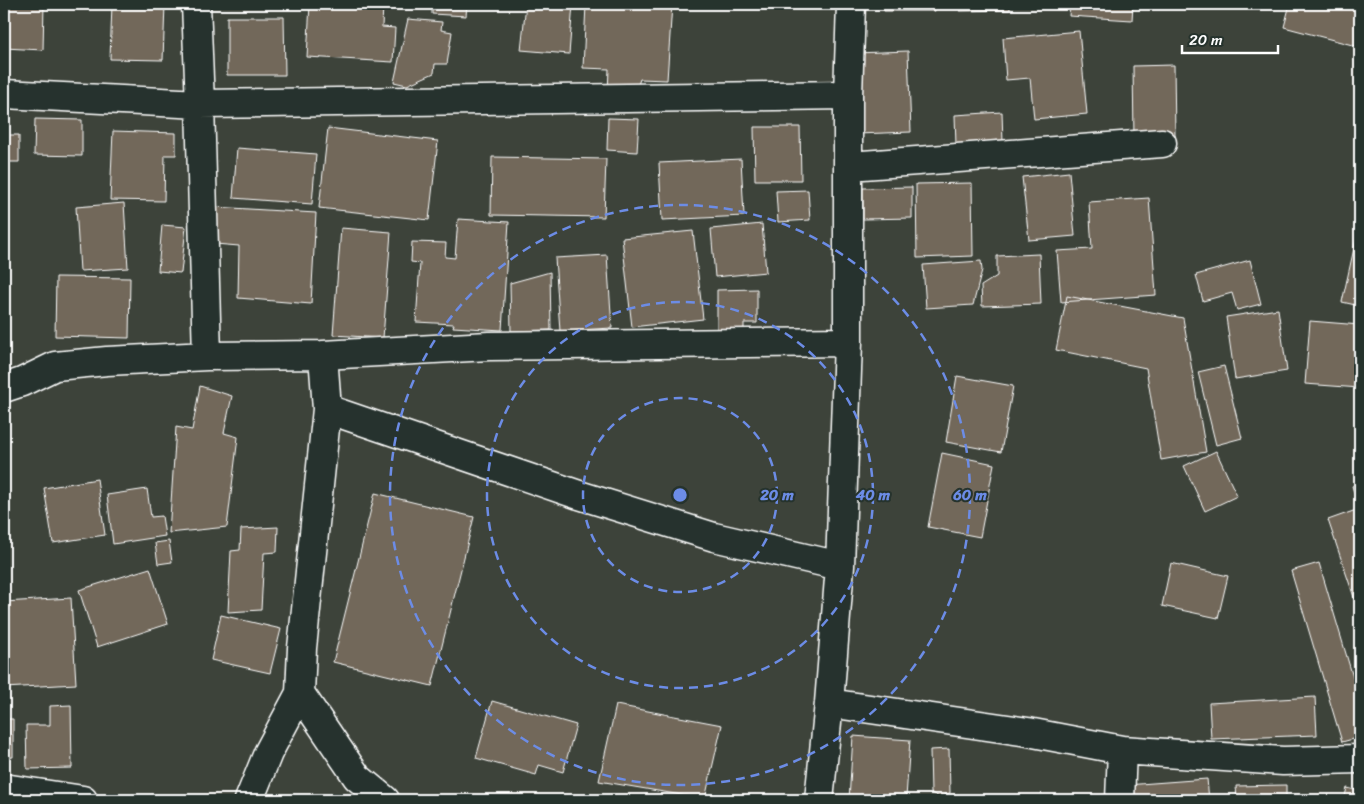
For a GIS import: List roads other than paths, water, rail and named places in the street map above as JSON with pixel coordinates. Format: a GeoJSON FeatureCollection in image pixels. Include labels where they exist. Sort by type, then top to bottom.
{"type":"FeatureCollection","features":[{"type":"Feature","properties":{"kind":"street"},"geometry":{"type":"LineString","coordinates":[[196,4],[207,356]]}},
{"type":"Feature","properties":{"kind":"street"},"geometry":{"type":"LineString","coordinates":[[819,800],[840,566],[848,342],[848,95],[851,4]]}},
{"type":"Feature","properties":{"kind":"street"},"geometry":{"type":"LineString","coordinates":[[4,94],[200,104],[848,95]]}},
{"type":"Feature","properties":{"kind":"street"},"geometry":{"type":"LineString","coordinates":[[848,166],[1162,143]]}},
{"type":"Feature","properties":{"kind":"street"},"geometry":{"type":"LineString","coordinates":[[4,381],[4,388],[22,382],[55,366],[106,361],[207,356],[323,355],[489,346],[848,342]]}},
{"type":"Feature","properties":{"kind":"street"},"geometry":{"type":"LineString","coordinates":[[249,800],[268,754],[300,693],[302,648],[327,409],[323,355]]}},
{"type":"Feature","properties":{"kind":"street"},"geometry":{"type":"LineString","coordinates":[[327,409],[579,495],[714,537],[840,566]]}},
{"type":"Feature","properties":{"kind":"street"},"geometry":{"type":"LineString","coordinates":[[300,693],[357,777],[386,800]]}},
{"type":"Feature","properties":{"kind":"street"},"geometry":{"type":"LineString","coordinates":[[829,703],[1028,732],[1122,750],[1283,762],[1360,759]]}},
{"type":"Feature","properties":{"kind":"street"},"geometry":{"type":"LineString","coordinates":[[1120,800],[1122,750]]}},
{"type":"Feature","properties":{"kind":"street"},"geometry":{"type":"LineString","coordinates":[[4,788],[83,800]]}}]}
